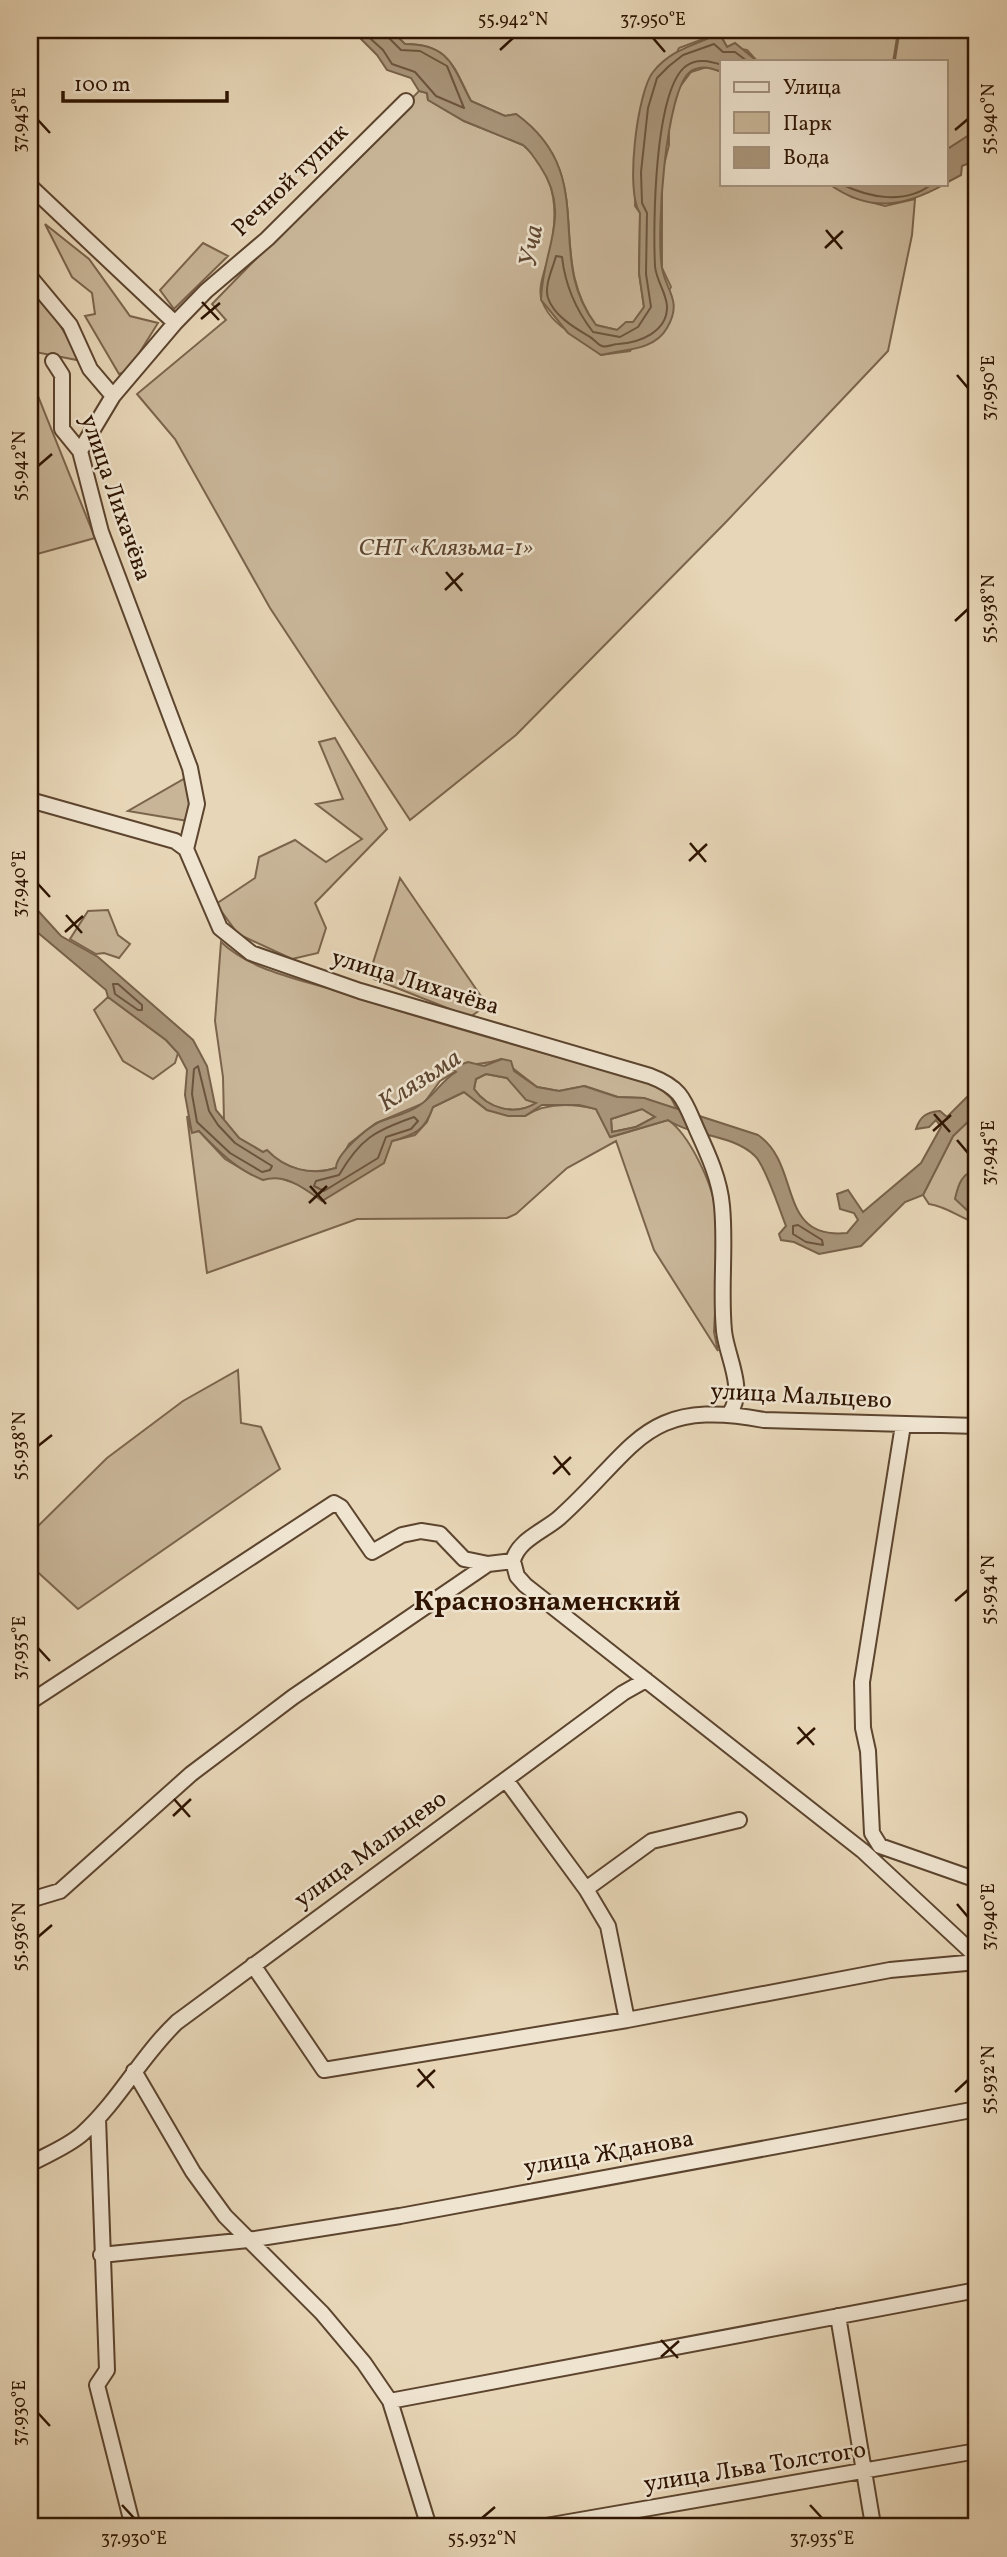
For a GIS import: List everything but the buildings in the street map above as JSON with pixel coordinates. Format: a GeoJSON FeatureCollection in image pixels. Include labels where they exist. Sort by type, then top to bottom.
{"type":"FeatureCollection","features":[{"type":"Feature","properties":{"kind":"street","name":"Речной тупик"},"geometry":{"type":"LineString","coordinates":[[80,451],[113,396],[175,323],[206,291],[267,239],[406,101]]}},
{"type":"Feature","properties":{"kind":"street"},"geometry":{"type":"LineString","coordinates":[[30,186],[175,323]]}},
{"type":"Feature","properties":{"kind":"street","name":"улица Лихачёва"},"geometry":{"type":"LineString","coordinates":[[30,277],[70,325],[90,369],[113,396]]}},
{"type":"Feature","properties":{"kind":"street","name":"улица Лихачёва"},"geometry":{"type":"LineString","coordinates":[[53,361],[62,375],[62,429],[80,451],[101,532],[190,768],[197,804],[186,849],[220,928],[251,953],[360,991],[650,1076],[673,1086],[682,1098],[708,1155],[722,1204],[724,1332],[735,1378],[737,1403],[730,1413]]}},
{"type":"Feature","properties":{"kind":"street"},"geometry":{"type":"LineString","coordinates":[[30,800],[161,836],[186,849]]}},
{"type":"Feature","properties":{"kind":"street","name":"улица Мальцево"},"geometry":{"type":"LineString","coordinates":[[513,1561],[520,1546],[558,1519],[627,1447],[666,1420],[692,1414],[730,1413],[764,1420],[977,1426]]}},
{"type":"Feature","properties":{"kind":"street"},"geometry":{"type":"LineString","coordinates":[[903,1425],[862,1682],[863,1728],[868,1751],[874,1840],[880,1846],[977,1880]]}},
{"type":"Feature","properties":{"kind":"street"},"geometry":{"type":"LineString","coordinates":[[30,1702],[334,1503],[341,1507],[372,1552],[402,1535],[421,1531],[440,1534],[464,1559],[488,1564],[513,1561],[517,1576],[525,1585],[863,1851],[977,1959]]}},
{"type":"Feature","properties":{"kind":"street"},"geometry":{"type":"LineString","coordinates":[[30,1900],[60,1891],[191,1774],[293,1698],[488,1564]]}},
{"type":"Feature","properties":{"kind":"street","name":"улица Мальцево"},"geometry":{"type":"LineString","coordinates":[[30,2164],[79,2136],[97,2118],[155,2043],[177,2022],[623,1693],[646,1679]]}},
{"type":"Feature","properties":{"kind":"street"},"geometry":{"type":"LineString","coordinates":[[506,1780],[586,1889],[608,1926],[627,2020]]}},
{"type":"Feature","properties":{"kind":"street"},"geometry":{"type":"LineString","coordinates":[[586,1889],[652,1841],[739,1820]]}},
{"type":"Feature","properties":{"kind":"street"},"geometry":{"type":"LineString","coordinates":[[863,1851],[874,1840]]}},
{"type":"Feature","properties":{"kind":"street"},"geometry":{"type":"LineString","coordinates":[[253,1965],[324,2070],[627,2020],[890,1970],[977,1959]]}},
{"type":"Feature","properties":{"kind":"street"},"geometry":{"type":"LineString","coordinates":[[134,2071],[193,2172],[248,2241],[322,2313],[364,2362],[390,2401],[429,2527]]}},
{"type":"Feature","properties":{"kind":"street","name":"улица Жданова"},"geometry":{"type":"LineString","coordinates":[[102,2255],[248,2241],[977,2109]]}},
{"type":"Feature","properties":{"kind":"street"},"geometry":{"type":"LineString","coordinates":[[97,2118],[107,2370],[97,2385],[133,2527]]}},
{"type":"Feature","properties":{"kind":"street"},"geometry":{"type":"LineString","coordinates":[[390,2401],[977,2290]]}},
{"type":"Feature","properties":{"kind":"street"},"geometry":{"type":"LineString","coordinates":[[838,2316],[875,2524]]}},
{"type":"Feature","properties":{"kind":"street","name":"улица Льва Толстого"},"geometry":{"type":"LineString","coordinates":[[540,2527],[581,2523],[977,2451]]}},
{"type":"Feature","properties":{"kind":"green space"},"geometry":{"type":"Polygon","coordinates":[[[391,30],[977,30],[977,130],[948,149],[948,60],[756,60],[747,50],[727,47],[722,38],[726,36],[722,32],[679,48],[636,140],[635,206],[640,213],[639,273],[644,307],[633,323],[617,330],[596,325],[581,298],[573,271],[565,189],[557,163],[542,138],[516,114],[505,116],[471,101],[454,68],[441,53],[419,45],[404,44],[391,30]]]}},
{"type":"Feature","properties":{"kind":"green space","name":"СНТ «Клязьма-1»"},"geometry":{"type":"Polygon","coordinates":[[[707,67],[720,71],[720,186],[833,186],[852,197],[885,206],[915,199],[912,235],[888,351],[725,523],[516,735],[410,820],[270,608],[175,439],[137,394],[226,320],[212,304],[419,91],[427,93],[428,100],[464,121],[523,145],[535,157],[550,183],[554,212],[552,243],[541,285],[542,301],[560,325],[601,355],[630,351],[671,287],[662,268],[662,173],[669,145],[669,121],[679,88],[691,72],[707,67]]]}},
{"type":"Feature","properties":{"kind":"green space"},"geometry":{"type":"Polygon","coordinates":[[[45,224],[89,259],[130,316],[158,323],[128,371],[119,374],[85,316],[95,314],[92,293],[72,277],[45,224]]]}},
{"type":"Feature","properties":{"kind":"green space"},"geometry":{"type":"Polygon","coordinates":[[[203,243],[228,256],[174,309],[160,290],[203,243]]]}},
{"type":"Feature","properties":{"kind":"green space"},"geometry":{"type":"Polygon","coordinates":[[[30,288],[45,301],[82,361],[30,351],[30,288]]]}},
{"type":"Feature","properties":{"kind":"green space"},"geometry":{"type":"Polygon","coordinates":[[[30,376],[95,538],[30,556],[30,376]]]}},
{"type":"Feature","properties":{"kind":"green space"},"geometry":{"type":"Polygon","coordinates":[[[335,738],[387,829],[315,903],[326,928],[318,953],[292,959],[238,934],[216,904],[255,878],[259,857],[295,840],[326,862],[362,839],[316,804],[343,799],[319,742],[335,738]]]}},
{"type":"Feature","properties":{"kind":"green space"},"geometry":{"type":"Polygon","coordinates":[[[189,776],[193,785],[188,821],[128,811],[189,776]]]}},
{"type":"Feature","properties":{"kind":"green space"},"geometry":{"type":"Polygon","coordinates":[[[400,878],[487,1005],[470,1017],[374,979],[371,969],[400,878]]]}},
{"type":"Feature","properties":{"kind":"green space"},"geometry":{"type":"Polygon","coordinates":[[[108,910],[118,935],[130,944],[119,958],[104,953],[96,954],[70,939],[88,911],[108,910]]]}},
{"type":"Feature","properties":{"kind":"green space"},"geometry":{"type":"Polygon","coordinates":[[[221,942],[246,960],[289,977],[656,1085],[671,1098],[678,1111],[644,1098],[618,1097],[585,1086],[559,1091],[537,1087],[501,1059],[452,1069],[456,1071],[440,1081],[424,1103],[376,1123],[349,1144],[336,1168],[308,1171],[290,1167],[267,1151],[263,1152],[239,1138],[224,1121],[223,1077],[215,1021],[221,942]]]}},
{"type":"Feature","properties":{"kind":"green space"},"geometry":{"type":"Polygon","coordinates":[[[108,997],[166,1040],[178,1053],[175,1063],[153,1079],[123,1061],[94,1010],[108,997]]]}},
{"type":"Feature","properties":{"kind":"green space"},"geometry":{"type":"Polygon","coordinates":[[[486,1074],[507,1078],[536,1103],[511,1110],[494,1106],[474,1089],[476,1079],[486,1074]]]}},
{"type":"Feature","properties":{"kind":"green space"},"geometry":{"type":"Polygon","coordinates":[[[464,1092],[487,1110],[525,1116],[541,1108],[559,1105],[596,1109],[611,1137],[668,1120],[676,1127],[698,1160],[715,1208],[717,1255],[714,1332],[718,1351],[654,1250],[616,1141],[567,1168],[516,1214],[507,1218],[357,1219],[207,1273],[187,1116],[192,1132],[199,1131],[225,1159],[252,1175],[274,1176],[300,1185],[322,1200],[392,1141],[415,1135],[427,1122],[433,1107],[464,1092]]]}},
{"type":"Feature","properties":{"kind":"green space"},"geometry":{"type":"Polygon","coordinates":[[[642,1109],[655,1117],[636,1127],[612,1132],[611,1119],[642,1109]]]}},
{"type":"Feature","properties":{"kind":"green space"},"geometry":{"type":"Polygon","coordinates":[[[977,1113],[977,1170],[970,1171],[969,1212],[977,1214],[976,1223],[929,1204],[923,1195],[953,1136],[977,1113]]]}},
{"type":"Feature","properties":{"kind":"green space"},"geometry":{"type":"Polygon","coordinates":[[[238,1370],[241,1423],[261,1427],[280,1469],[78,1609],[30,1565],[30,1534],[107,1458],[183,1401],[238,1370]]]}},
{"type":"Feature","properties":{"kind":"water"},"geometry":{"type":"Polygon","coordinates":[[[352,30],[391,30],[405,44],[432,48],[441,53],[454,68],[471,101],[505,116],[516,114],[542,138],[557,163],[565,190],[573,271],[581,298],[596,325],[617,330],[626,322],[633,322],[644,307],[639,273],[640,213],[633,185],[633,165],[638,120],[647,83],[653,72],[668,57],[722,32],[727,35],[722,38],[727,47],[735,43],[756,60],[720,60],[720,71],[695,69],[682,83],[675,104],[664,164],[660,251],[674,310],[672,319],[661,336],[646,345],[601,355],[568,333],[541,300],[555,216],[550,184],[540,166],[523,145],[464,121],[428,100],[427,93],[419,91],[411,78],[387,70],[377,55],[352,30]]]}},
{"type":"Feature","properties":{"kind":"water"},"geometry":{"type":"Polygon","coordinates":[[[977,130],[977,160],[962,166],[961,175],[948,182],[948,149],[977,130]]]}},
{"type":"Feature","properties":{"kind":"water"},"geometry":{"type":"Polygon","coordinates":[[[832,186],[941,186],[915,198],[887,204],[873,203],[832,186]]]}},
{"type":"Feature","properties":{"kind":"water"},"geometry":{"type":"Polygon","coordinates":[[[30,902],[61,936],[98,957],[193,1040],[207,1066],[216,1110],[239,1138],[263,1152],[267,1150],[290,1166],[308,1171],[336,1168],[346,1149],[360,1136],[379,1122],[410,1111],[425,1101],[456,1072],[451,1068],[468,1062],[484,1066],[502,1059],[511,1061],[514,1071],[537,1087],[559,1091],[584,1086],[617,1097],[644,1098],[758,1135],[772,1148],[799,1213],[809,1225],[825,1232],[847,1233],[858,1220],[854,1213],[840,1209],[837,1194],[848,1190],[863,1212],[921,1163],[941,1127],[936,1120],[929,1127],[916,1129],[925,1115],[940,1111],[947,1117],[972,1092],[977,1091],[977,1113],[953,1136],[923,1195],[905,1202],[861,1246],[819,1254],[794,1242],[781,1240],[779,1234],[786,1226],[763,1169],[755,1156],[736,1143],[689,1130],[668,1120],[610,1137],[596,1109],[579,1105],[542,1105],[525,1116],[508,1116],[487,1110],[464,1092],[433,1107],[418,1130],[392,1141],[384,1163],[322,1201],[287,1180],[263,1180],[253,1176],[228,1159],[199,1131],[192,1133],[185,1095],[187,1070],[178,1053],[166,1040],[108,997],[106,990],[30,926],[30,902]],[[486,1074],[476,1079],[474,1089],[494,1106],[511,1110],[536,1103],[526,1100],[507,1078],[486,1074]],[[642,1109],[611,1119],[612,1132],[636,1127],[655,1117],[642,1109]]]}},
{"type":"Feature","properties":{"kind":"water"},"geometry":{"type":"Polygon","coordinates":[[[977,1170],[977,1214],[969,1212],[955,1199],[964,1176],[977,1170]]]}},
{"type":"Feature","properties":{"kind":"waterway"},"geometry":{"type":"LineString","coordinates":[[894,60],[899,30]]}},
{"type":"Feature","properties":{"kind":"district","name":"Краснознаменский"},"geometry":{"type":"Point","coordinates":[547,1602]}},
{"type":"Feature","properties":{"kind":"water label","name":"Уча"},"geometry":{"type":"Point","coordinates":[532,246]}},
{"type":"Feature","properties":{"kind":"water label","name":"Клязьма"},"geometry":{"type":"Point","coordinates":[420,1081]}}]}
